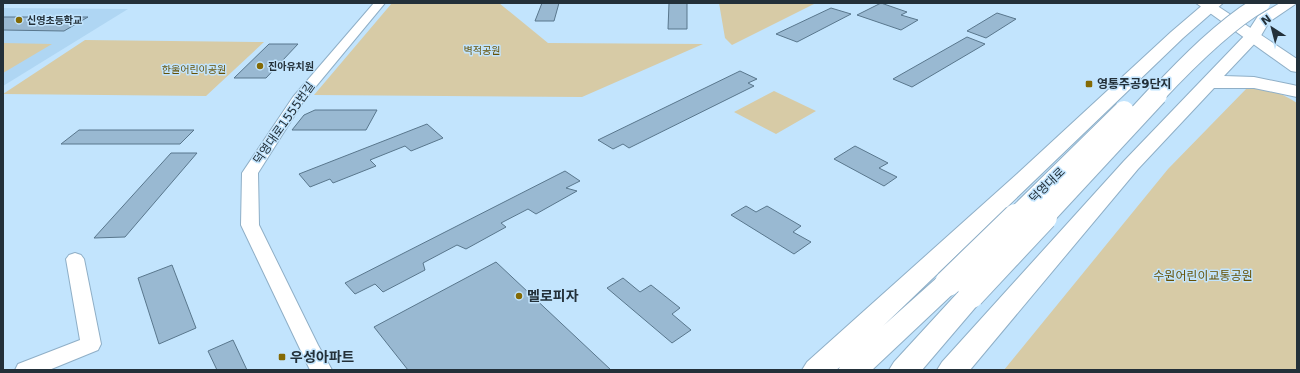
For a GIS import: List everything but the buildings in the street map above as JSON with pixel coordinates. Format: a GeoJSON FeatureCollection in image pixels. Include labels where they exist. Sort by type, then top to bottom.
{"type":"FeatureCollection","features":[{"type":"Feature","properties":{"kind":"main road","name":"덕영대로"},"geometry":{"type":"LineString","coordinates":[[904,370],[960,289],[1172,63],[1233,9],[1243,3]]}},
{"type":"Feature","properties":{"kind":"main road","name":"덕영대로"},"geometry":{"type":"LineString","coordinates":[[853,370],[960,289],[1184,66],[1248,11],[1262,3]]}},
{"type":"Feature","properties":{"kind":"main road"},"geometry":{"type":"LineString","coordinates":[[952,370],[1131,165],[1211,83],[1253,36],[1263,19],[1290,3]]}},
{"type":"Feature","properties":{"kind":"main road"},"geometry":{"type":"LineString","coordinates":[[817,370],[1026,179],[1138,70],[1210,4],[1297,67]]}},
{"type":"Feature","properties":{"kind":"main road"},"geometry":{"type":"LineString","coordinates":[[1211,83],[1234,80],[1257,82],[1297,92]]}},
{"type":"Feature","properties":{"kind":"street","name":"덕영대로1555번길"},"geometry":{"type":"LineString","coordinates":[[319,370],[250,225],[250,173],[298,100],[380,3]]}},
{"type":"Feature","properties":{"kind":"street"},"geometry":{"type":"LineString","coordinates":[[26,370],[91,344],[75,259]]}},
{"type":"Feature","properties":{"kind":"shaded area"},"geometry":{"type":"Polygon","coordinates":[[[3,8],[128,9],[3,86],[3,8]]]}},
{"type":"Feature","properties":{"kind":"green space","name":"벽적공원"},"geometry":{"type":"Polygon","coordinates":[[[392,3],[499,3],[548,43],[703,44],[582,97],[314,95],[392,3]]]}},
{"type":"Feature","properties":{"kind":"green space"},"geometry":{"type":"Polygon","coordinates":[[[719,3],[816,3],[732,45],[725,38],[719,3]]]}},
{"type":"Feature","properties":{"kind":"green space","name":"한울어린이공원"},"geometry":{"type":"Polygon","coordinates":[[[85,40],[264,42],[206,96],[3,94],[85,40]]]}},
{"type":"Feature","properties":{"kind":"green space"},"geometry":{"type":"Polygon","coordinates":[[[3,43],[52,44],[3,73],[3,43]]]}},
{"type":"Feature","properties":{"kind":"green space","name":"수원어린이교통공원"},"geometry":{"type":"Polygon","coordinates":[[[1248,87],[1274,92],[1286,96],[1297,103],[1297,370],[1004,370],[1168,169],[1248,87]]]}},
{"type":"Feature","properties":{"kind":"green space"},"geometry":{"type":"Polygon","coordinates":[[[774,91],[816,111],[776,134],[734,112],[774,91]]]}},
{"type":"Feature","properties":{"kind":"place","name":"신영초등학교"},"geometry":{"type":"Point","coordinates":[19,20]}},
{"type":"Feature","properties":{"kind":"place","name":"진아유치원"},"geometry":{"type":"Point","coordinates":[260,66]}},
{"type":"Feature","properties":{"kind":"place","name":"영통주공9단지"},"geometry":{"type":"Point","coordinates":[1089,84]}},
{"type":"Feature","properties":{"kind":"place","name":"멜로피자"},"geometry":{"type":"Point","coordinates":[519,296]}},
{"type":"Feature","properties":{"kind":"place","name":"우성아파트"},"geometry":{"type":"Point","coordinates":[282,357]}}]}
